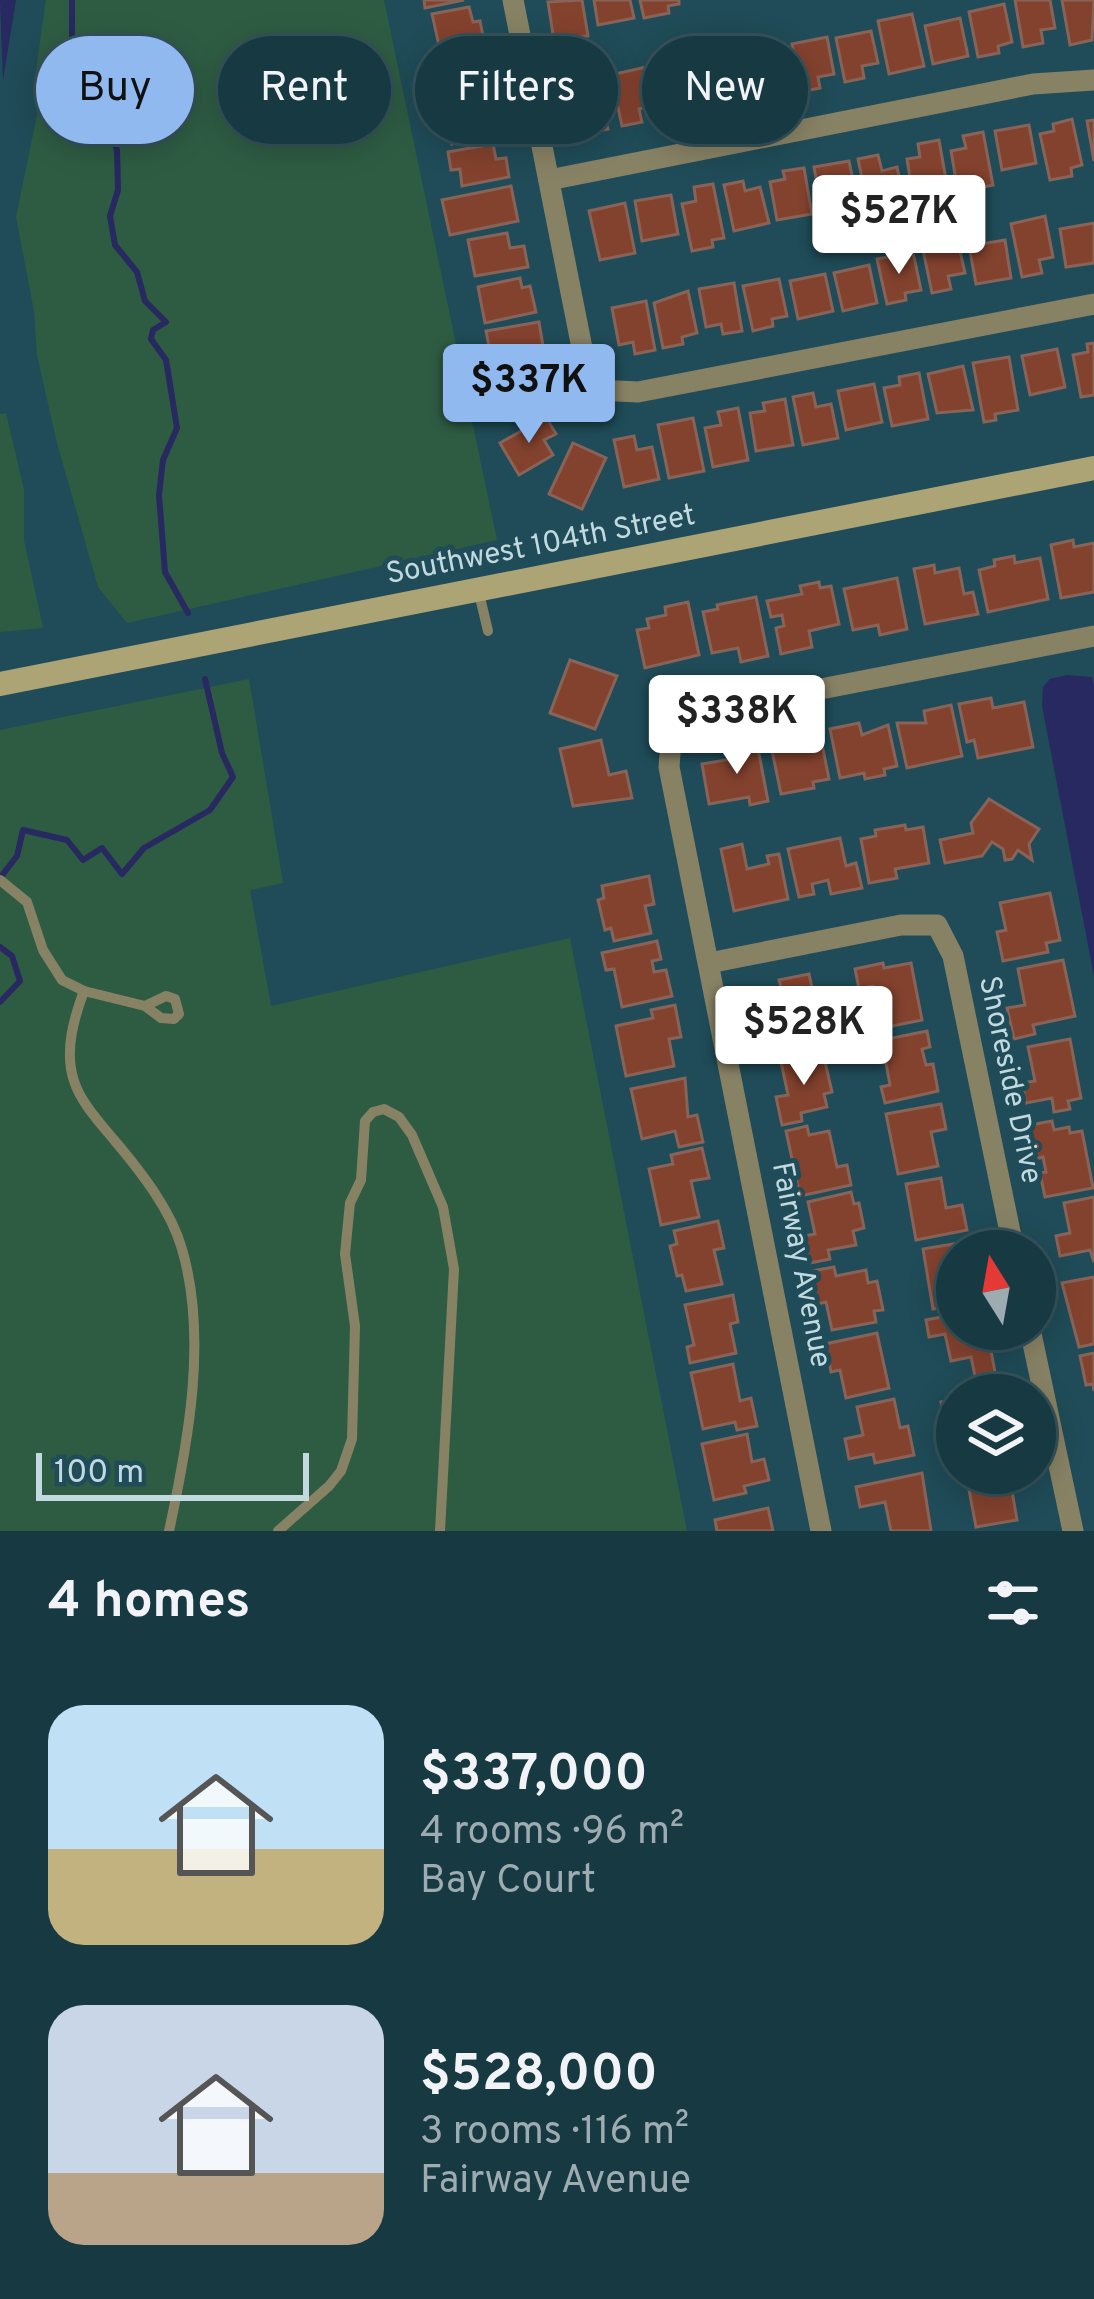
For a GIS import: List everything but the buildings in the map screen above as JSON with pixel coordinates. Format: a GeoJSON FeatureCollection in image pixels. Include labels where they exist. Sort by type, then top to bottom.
{"type":"FeatureCollection","features":[{"type":"Feature","properties":{"kind":"main road","name":"Southwest 104th Street"},"geometry":{"type":"LineString","coordinates":[[0,684],[1094,468]]}},
{"type":"Feature","properties":{"kind":"street"},"geometry":{"type":"LineString","coordinates":[[513,0],[584,358],[596,390],[638,392],[1094,304]]}},
{"type":"Feature","properties":{"kind":"street"},"geometry":{"type":"LineString","coordinates":[[549,180],[1034,84],[1094,80]]}},
{"type":"Feature","properties":{"kind":"street","name":"Fairway Avenue"},"geometry":{"type":"LineString","coordinates":[[821,1531],[669,767],[672,729],[702,712],[1094,636]]}},
{"type":"Feature","properties":{"kind":"street","name":"Shoreside Drive"},"geometry":{"type":"LineString","coordinates":[[710,963],[901,925],[937,925],[953,956],[1010,1230]]}},
{"type":"Feature","properties":{"kind":"street"},"geometry":{"type":"LineString","coordinates":[[1034,1350],[1073,1531]]}},
{"type":"Feature","properties":{"kind":"lane"},"geometry":{"type":"LineString","coordinates":[[478,589],[488,631]]}},
{"type":"Feature","properties":{"kind":"lane"},"geometry":{"type":"LineString","coordinates":[[0,880],[27,902],[50,966],[62,980],[85,991],[145,1006]]}},
{"type":"Feature","properties":{"kind":"lane"},"geometry":{"type":"LineString","coordinates":[[85,991],[74,1019],[70,1056],[74,1080],[88,1107],[176,1229],[188,1271],[194,1333],[192,1381],[169,1531]]}},
{"type":"Feature","properties":{"kind":"lane"},"geometry":{"type":"LineString","coordinates":[[278,1531],[329,1486],[341,1471],[352,1439],[356,1325],[345,1254],[350,1203],[361,1180],[365,1121],[384,1109],[399,1118],[412,1135],[443,1207],[454,1269],[440,1531]]}},
{"type":"Feature","properties":{"kind":"green space"},"geometry":{"type":"Polygon","coordinates":[[[46,0],[384,0],[497,540],[127,623],[98,587],[57,443],[37,355],[34,311],[16,217],[36,120],[36,144],[194,144],[194,36],[41,36],[46,0]]]}},
{"type":"Feature","properties":{"kind":"green space"},"geometry":{"type":"Polygon","coordinates":[[[6,413],[24,490],[24,540],[43,628],[0,632],[0,414],[6,413]]]}},
{"type":"Feature","properties":{"kind":"green space"},"geometry":{"type":"Polygon","coordinates":[[[249,679],[283,883],[250,890],[271,1006],[570,938],[687,1531],[0,1531],[0,730],[249,679]]]}},
{"type":"Feature","properties":{"kind":"shaded area"},"geometry":{"type":"Polygon","coordinates":[[[0,0],[16,0],[3,80],[0,0]]]}},
{"type":"Feature","properties":{"kind":"shaded area"},"geometry":{"type":"Polygon","coordinates":[[[1092,677],[1094,686],[1094,976],[1042,706],[1043,687],[1050,679],[1092,677]]]}},
{"type":"Feature","properties":{"kind":"waterway"},"geometry":{"type":"LineString","coordinates":[[72,0],[72,41],[96,83],[117,150],[118,190],[110,216],[115,245],[137,272],[145,301],[166,322],[153,330],[151,339],[166,360],[177,428],[163,460],[159,495],[165,572],[188,613]]}},
{"type":"Feature","properties":{"kind":"waterway"},"geometry":{"type":"LineString","coordinates":[[0,878],[17,856],[23,830],[67,840],[83,860],[102,848],[122,874],[144,848],[210,810],[233,777],[222,753],[205,679]]}},
{"type":"Feature","properties":{"kind":"waterway"},"geometry":{"type":"LineString","coordinates":[[0,947],[12,956],[20,981],[0,1002]]}}]}
